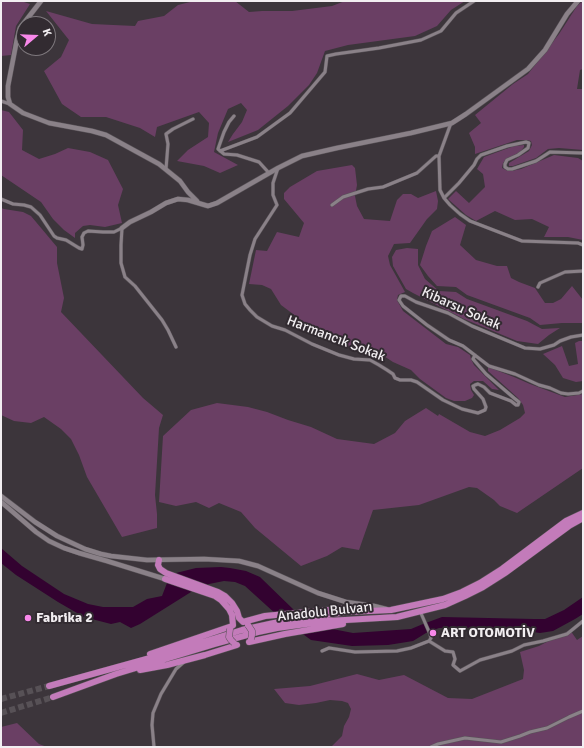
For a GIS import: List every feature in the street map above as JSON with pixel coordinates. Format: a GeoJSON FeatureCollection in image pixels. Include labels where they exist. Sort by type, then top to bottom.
{"type":"FeatureCollection","features":[{"type":"Feature","properties":{"kind":"highway","name":"Anadolu Bulvarı"},"geometry":{"type":"LineString","coordinates":[[53,697],[116,674],[276,626],[320,616],[346,612],[391,610],[443,599],[474,586],[502,569],[566,522],[583,513]]}},
{"type":"Feature","properties":{"kind":"highway","name":"Anadolu Bulvarı"},"geometry":{"type":"LineString","coordinates":[[49,686],[162,655],[242,630],[397,617],[445,605],[483,587],[505,573],[569,526],[583,518]]}},
{"type":"Feature","properties":{"kind":"highway"},"geometry":{"type":"LineString","coordinates":[[159,560],[158,565],[164,577],[215,596],[226,605],[232,615],[229,637],[236,644]]}},
{"type":"Feature","properties":{"kind":"highway"},"geometry":{"type":"LineString","coordinates":[[164,577],[172,576],[211,589],[232,602],[239,618],[246,623],[252,631],[250,641]]}},
{"type":"Feature","properties":{"kind":"highway"},"geometry":{"type":"LineString","coordinates":[[114,667],[231,627],[238,622],[246,623],[265,616],[346,608],[391,610]]}},
{"type":"Feature","properties":{"kind":"highway"},"geometry":{"type":"LineString","coordinates":[[116,674],[162,666],[205,655],[236,644],[246,645],[250,641],[330,623]]}},
{"type":"Feature","properties":{"kind":"street"},"geometry":{"type":"LineString","coordinates":[[10,104],[8,97],[8,86],[20,28],[41,1]]}},
{"type":"Feature","properties":{"kind":"street"},"geometry":{"type":"LineString","coordinates":[[220,151],[257,137],[290,113],[325,72],[327,56],[421,40],[441,30],[456,13],[474,1]]}},
{"type":"Feature","properties":{"kind":"street"},"geometry":{"type":"LineString","coordinates":[[1,199],[13,204],[31,207],[40,215],[54,236],[82,248],[82,237],[84,233],[88,231],[114,232],[166,203],[178,199],[188,200],[208,206],[222,201],[269,173],[302,156],[451,123],[466,114],[528,68],[545,50],[567,14],[578,1]]}},
{"type":"Feature","properties":{"kind":"street"},"geometry":{"type":"LineString","coordinates":[[1,101],[10,104],[23,113],[49,123],[106,135],[166,169],[180,181],[195,200],[202,204]]}},
{"type":"Feature","properties":{"kind":"street"},"geometry":{"type":"LineString","coordinates":[[234,116],[224,132],[218,149],[224,154],[237,155],[259,162],[269,173]]}},
{"type":"Feature","properties":{"kind":"street"},"geometry":{"type":"LineString","coordinates":[[166,169],[168,144],[166,134],[173,129],[193,120]]}},
{"type":"Feature","properties":{"kind":"street"},"geometry":{"type":"LineString","coordinates":[[451,123],[439,156],[440,190],[444,198],[460,214],[470,221],[522,241],[578,243],[583,245]]}},
{"type":"Feature","properties":{"kind":"street"},"geometry":{"type":"LineString","coordinates":[[444,198],[481,155],[508,146],[526,142],[529,143],[528,148],[507,160],[505,167],[508,169],[536,161],[554,151],[583,153]]}},
{"type":"Feature","properties":{"kind":"street"},"geometry":{"type":"LineString","coordinates":[[332,205],[343,197],[368,189],[383,187],[417,174],[436,156],[439,156]]}},
{"type":"Feature","properties":{"kind":"street","name":"Harmancık Sokak"},"geometry":{"type":"LineString","coordinates":[[278,168],[273,189],[273,195],[277,205],[255,239],[250,255],[242,295],[245,304],[257,317],[272,326],[285,330],[312,344],[339,355],[375,362],[393,374],[395,378],[417,382],[443,400],[462,408],[478,413],[485,410],[486,407],[484,399],[473,386],[478,384],[490,393],[511,401],[516,405],[518,404],[514,398],[486,374],[473,359],[475,355]]}},
{"type":"Feature","properties":{"kind":"street"},"geometry":{"type":"LineString","coordinates":[[122,228],[120,245],[121,263],[125,277],[135,286],[162,320],[176,347]]}},
{"type":"Feature","properties":{"kind":"street"},"geometry":{"type":"LineString","coordinates":[[538,287],[540,283],[565,272],[583,271]]}},
{"type":"Feature","properties":{"kind":"street","name":"Kibarsu Sokak"},"geometry":{"type":"LineString","coordinates":[[475,355],[463,346],[449,340],[403,306],[399,300],[401,296],[405,296],[416,302],[448,313],[472,326],[525,348],[540,349],[554,345],[560,341],[583,335]]}},
{"type":"Feature","properties":{"kind":"street"},"geometry":{"type":"LineString","coordinates":[[475,355],[489,366],[515,374],[561,393],[579,393],[583,391]]}},
{"type":"Feature","properties":{"kind":"street","name":"Anadolu Bulvarı"},"geometry":{"type":"LineString","coordinates":[[1,496],[35,522],[57,536],[85,549],[111,556],[147,560],[204,559],[239,561],[258,566],[318,593],[346,602],[391,610]]}},
{"type":"Feature","properties":{"kind":"street"},"geometry":{"type":"LineString","coordinates":[[1,502],[36,532],[49,541],[64,548],[79,554],[107,560],[164,577]]}},
{"type":"Feature","properties":{"kind":"street"},"geometry":{"type":"LineString","coordinates":[[420,611],[430,634],[431,638],[429,641]]}},
{"type":"Feature","properties":{"kind":"street"},"geometry":{"type":"LineString","coordinates":[[429,641],[445,651],[453,652],[455,659],[453,665],[460,671],[480,660],[512,651],[524,645],[567,634],[583,621]]}},
{"type":"Feature","properties":{"kind":"street"},"geometry":{"type":"LineString","coordinates":[[322,651],[329,648],[355,652],[396,651],[411,648],[429,641]]}},
{"type":"Feature","properties":{"kind":"street"},"geometry":{"type":"LineString","coordinates":[[154,747],[152,724],[153,713],[161,694],[176,669],[183,662],[205,655]]}},
{"type":"Feature","properties":{"kind":"street"},"geometry":{"type":"LineString","coordinates":[[431,747],[465,738],[501,742],[547,728],[583,711]]}},
{"type":"Feature","properties":{"kind":"shaded area"},"geometry":{"type":"Polygon","coordinates":[[[1,1],[21,1],[30,4],[22,16],[16,16],[16,26],[11,55],[1,56],[1,1]]]}},
{"type":"Feature","properties":{"kind":"shaded area"},"geometry":{"type":"Polygon","coordinates":[[[194,1],[235,1],[249,12],[292,11],[332,6],[345,1],[465,1],[451,10],[437,26],[415,36],[348,45],[325,51],[317,73],[309,85],[288,106],[258,130],[228,142],[242,122],[247,110],[241,103],[228,109],[218,133],[214,152],[238,165],[220,173],[204,166],[177,161],[188,150],[208,137],[209,123],[199,112],[157,127],[155,137],[140,128],[106,117],[81,117],[62,104],[44,71],[61,57],[69,40],[56,24],[56,16],[50,16],[46,11],[92,24],[135,26],[138,21],[164,16],[178,5],[194,1]]]}},
{"type":"Feature","properties":{"kind":"shaded area"},"geometry":{"type":"Polygon","coordinates":[[[583,1],[583,69],[580,70],[577,89],[583,89],[583,150],[559,148],[548,149],[536,158],[513,166],[509,166],[509,163],[529,151],[532,145],[531,141],[517,140],[475,154],[475,147],[469,133],[481,123],[475,115],[513,84],[528,74],[559,34],[577,6],[583,1]]]}},
{"type":"Feature","properties":{"kind":"shaded area"},"geometry":{"type":"Polygon","coordinates":[[[1,110],[9,112],[23,130],[22,150],[39,159],[68,148],[90,152],[108,160],[123,189],[118,205],[122,223],[105,227],[90,225],[83,226],[75,233],[75,238],[53,219],[41,202],[1,175],[1,110]]]}},
{"type":"Feature","properties":{"kind":"shaded area"},"geometry":{"type":"Polygon","coordinates":[[[524,145],[520,152],[503,163],[502,168],[511,171],[521,169],[554,155],[578,158],[583,161],[583,240],[568,237],[544,237],[549,227],[532,219],[515,220],[495,211],[476,221],[466,215],[448,199],[456,191],[469,203],[485,187],[483,174],[477,169],[484,157],[514,146],[524,145]]]}},
{"type":"Feature","properties":{"kind":"shaded area"},"geometry":{"type":"Polygon","coordinates":[[[352,165],[355,168],[357,185],[355,196],[357,206],[364,219],[390,221],[397,200],[403,194],[411,194],[418,198],[436,191],[438,201],[437,209],[427,219],[410,243],[394,244],[388,256],[390,265],[405,292],[398,295],[397,300],[403,311],[446,344],[458,347],[470,355],[474,365],[499,390],[492,389],[483,381],[474,381],[470,384],[474,395],[472,398],[465,401],[454,401],[446,398],[420,379],[411,370],[393,362],[373,349],[368,351],[360,351],[340,344],[313,329],[281,305],[271,289],[262,285],[249,284],[256,250],[267,251],[277,232],[299,237],[304,223],[284,199],[284,193],[290,187],[317,171],[352,165]]]}},
{"type":"Feature","properties":{"kind":"shaded area"},"geometry":{"type":"Polygon","coordinates":[[[1,208],[23,212],[31,216],[57,247],[57,263],[64,298],[61,312],[143,398],[163,415],[159,428],[155,495],[157,528],[122,537],[87,477],[71,439],[61,429],[44,417],[31,423],[14,421],[1,415],[1,208]]]}},
{"type":"Feature","properties":{"kind":"shaded area"},"geometry":{"type":"Polygon","coordinates":[[[455,217],[466,225],[460,245],[476,260],[497,266],[507,266],[511,278],[535,288],[545,303],[553,303],[561,299],[572,286],[583,300],[583,323],[540,325],[530,318],[467,295],[456,287],[437,286],[420,265],[432,231],[455,217]]]}},
{"type":"Feature","properties":{"kind":"shaded area"},"geometry":{"type":"Polygon","coordinates":[[[407,248],[418,249],[418,265],[425,279],[439,291],[456,292],[467,299],[527,321],[542,329],[560,328],[538,344],[517,341],[464,319],[413,293],[406,289],[393,266],[392,257],[396,250],[407,248]]]}},
{"type":"Feature","properties":{"kind":"shaded area"},"geometry":{"type":"Polygon","coordinates":[[[583,341],[583,381],[576,382],[563,378],[555,365],[543,354],[562,346],[569,366],[578,364],[575,343],[583,341]]]}},
{"type":"Feature","properties":{"kind":"shaded area"},"geometry":{"type":"Polygon","coordinates":[[[488,367],[565,397],[583,394],[583,468],[517,513],[500,506],[477,488],[469,487],[419,505],[373,510],[359,550],[342,547],[327,556],[301,566],[255,528],[241,512],[219,503],[209,508],[196,502],[176,506],[159,502],[163,436],[191,410],[217,403],[248,407],[311,427],[337,439],[374,444],[395,433],[405,421],[426,408],[438,416],[439,414],[470,432],[485,436],[500,430],[520,418],[525,413],[523,405],[518,398],[488,371],[488,367]]]}},
{"type":"Feature","properties":{"kind":"shaded area"},"geometry":{"type":"Polygon","coordinates":[[[1,548],[22,566],[64,594],[88,604],[103,607],[133,607],[147,599],[162,596],[167,583],[176,573],[196,568],[221,567],[246,571],[260,577],[295,611],[322,627],[353,633],[411,629],[442,617],[545,619],[564,610],[583,597],[583,614],[553,631],[540,633],[507,628],[439,628],[426,633],[413,641],[388,645],[352,646],[311,640],[277,615],[245,586],[235,582],[224,581],[209,584],[191,592],[140,624],[131,628],[120,622],[111,624],[84,617],[58,602],[16,575],[1,563],[1,548]]]}},
{"type":"Feature","properties":{"kind":"shaded area"},"geometry":{"type":"Polygon","coordinates":[[[570,630],[577,640],[583,636],[583,747],[331,747],[342,736],[344,726],[351,709],[348,703],[330,700],[299,705],[285,703],[274,689],[310,686],[357,674],[379,680],[404,675],[448,698],[472,699],[523,679],[524,670],[520,652],[539,646],[570,630]]]}},
{"type":"Feature","properties":{"kind":"shaded area"},"geometry":{"type":"Polygon","coordinates":[[[17,723],[39,744],[47,747],[1,747],[1,727],[17,723]]]}},
{"type":"Feature","properties":{"kind":"tunnel"},"geometry":{"type":"LineString","coordinates":[[1,699],[49,686]]}},
{"type":"Feature","properties":{"kind":"tunnel"},"geometry":{"type":"LineString","coordinates":[[1,713],[53,697]]}},
{"type":"Feature","properties":{"kind":"place","name":"Fabrika 2"},"geometry":{"type":"Point","coordinates":[28,618]}},
{"type":"Feature","properties":{"kind":"place","name":"ART OTOMOTİV"},"geometry":{"type":"Point","coordinates":[433,633]}}]}
